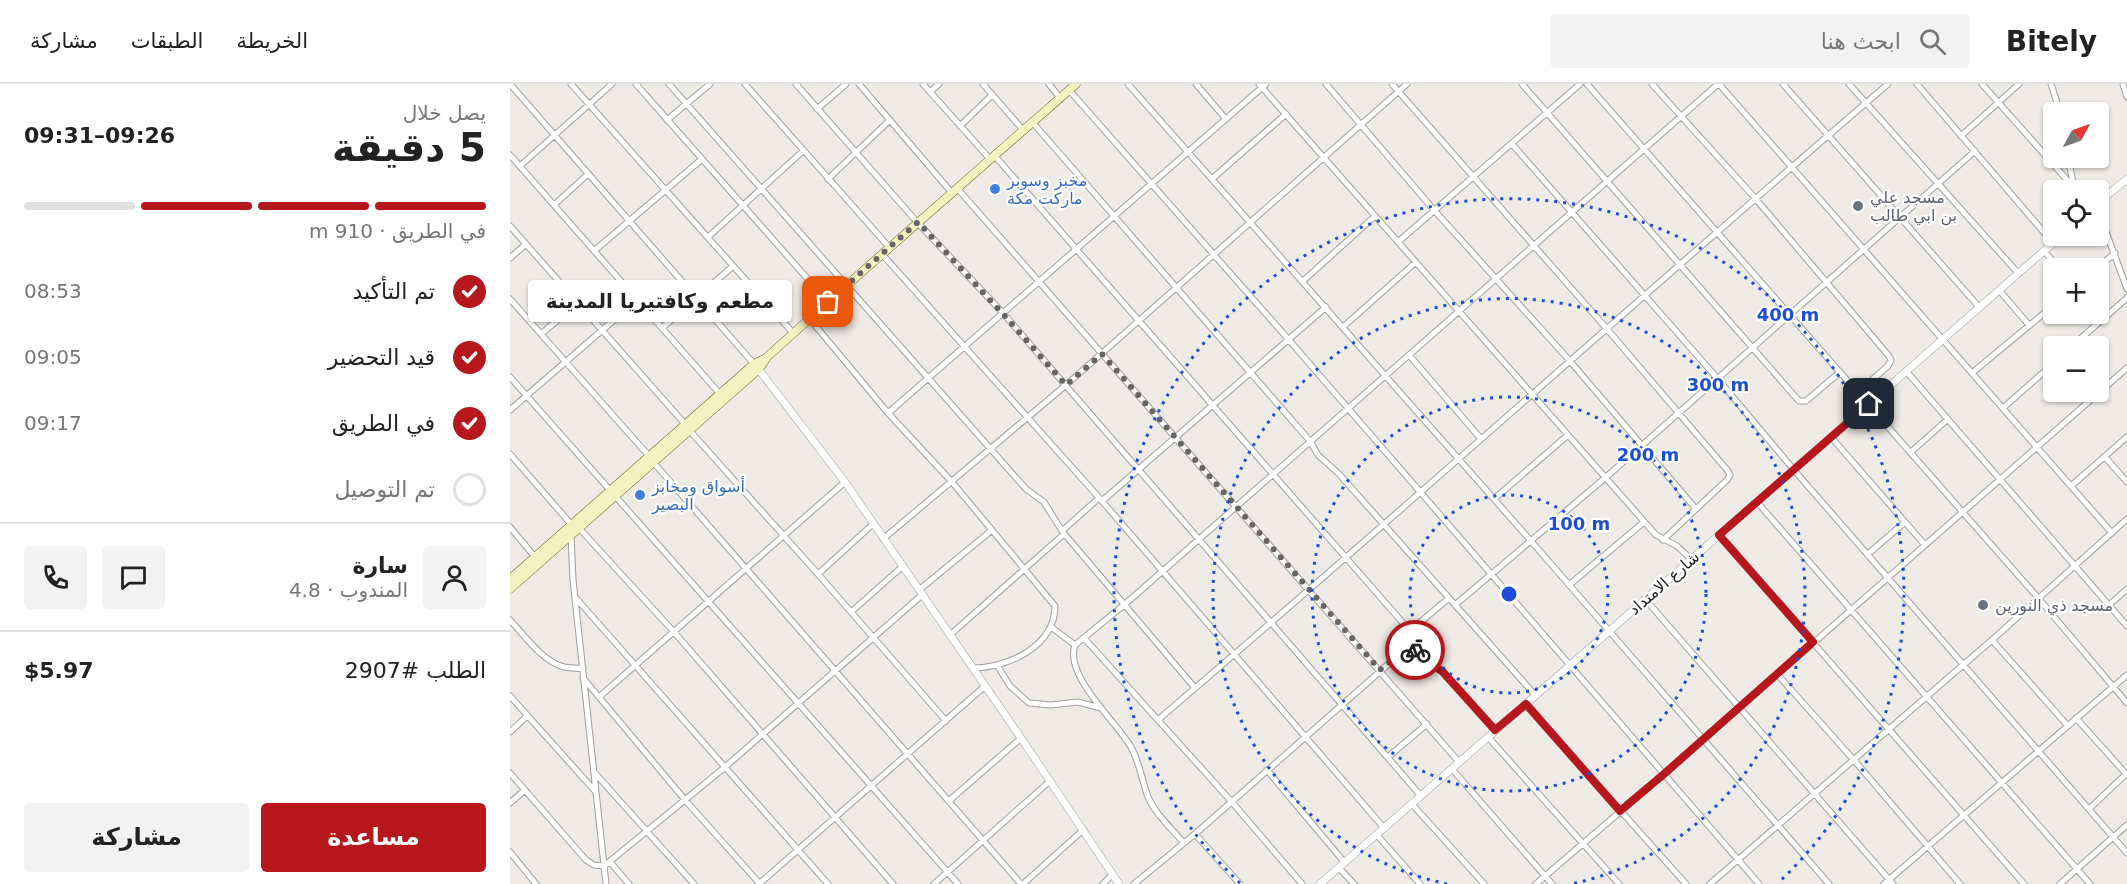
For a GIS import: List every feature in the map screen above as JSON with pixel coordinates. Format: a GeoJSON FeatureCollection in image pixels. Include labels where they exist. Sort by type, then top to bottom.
{"type":"FeatureCollection","features":[{"type":"Feature","properties":{"kind":"main road"},"geometry":{"type":"LineString","coordinates":[[688,428],[720,394],[767,357],[1072,87]]}},
{"type":"Feature","properties":{"kind":"main road"},"geometry":{"type":"LineString","coordinates":[[510,579],[575,526],[756,366]]}},
{"type":"Feature","properties":{"kind":"main road"},"geometry":{"type":"LineString","coordinates":[[510,590],[571,536],[575,526]]}},
{"type":"Feature","properties":{"kind":"street"},"geometry":{"type":"LineString","coordinates":[[571,84],[793,333]]}},
{"type":"Feature","properties":{"kind":"street"},"geometry":{"type":"LineString","coordinates":[[510,168],[554,135],[612,84]]}},
{"type":"Feature","properties":{"kind":"street"},"geometry":{"type":"LineString","coordinates":[[636,84],[828,302]]}},
{"type":"Feature","properties":{"kind":"street"},"geometry":{"type":"LineString","coordinates":[[669,84],[1026,489],[1044,502],[1063,533],[1195,688]]}},
{"type":"Feature","properties":{"kind":"street"},"geometry":{"type":"LineString","coordinates":[[667,120],[710,84]]}},
{"type":"Feature","properties":{"kind":"street"},"geometry":{"type":"LineString","coordinates":[[796,84],[855,153],[1066,385],[1421,796]]}},
{"type":"Feature","properties":{"kind":"street"},"geometry":{"type":"LineString","coordinates":[[817,109],[846,84]]}},
{"type":"Feature","properties":{"kind":"street"},"geometry":{"type":"LineString","coordinates":[[859,84],[1039,282],[1459,762]]}},
{"type":"Feature","properties":{"kind":"street"},"geometry":{"type":"LineString","coordinates":[[923,84],[1077,249],[1417,639],[1195,834],[1134,884]]}},
{"type":"Feature","properties":{"kind":"street"},"geometry":{"type":"LineString","coordinates":[[930,92],[939,84]]}},
{"type":"Feature","properties":{"kind":"street"},"geometry":{"type":"LineString","coordinates":[[983,84],[1023,130]]}},
{"type":"Feature","properties":{"kind":"street"},"geometry":{"type":"LineString","coordinates":[[1049,84],[1060,98]]}},
{"type":"Feature","properties":{"kind":"street"},"geometry":{"type":"LineString","coordinates":[[1128,84],[1386,375],[1829,884]]}},
{"type":"Feature","properties":{"kind":"street"},"geometry":{"type":"LineString","coordinates":[[1196,84],[1225,118]]}},
{"type":"Feature","properties":{"kind":"street"},"geometry":{"type":"LineString","coordinates":[[1326,84],[1434,210],[1570,361],[1696,509]]}},
{"type":"Feature","properties":{"kind":"street"},"geometry":{"type":"LineString","coordinates":[[1392,84],[1607,329],[1730,474],[1727,480],[1663,540]]}},
{"type":"Feature","properties":{"kind":"street"},"geometry":{"type":"LineString","coordinates":[[883,539],[1102,354],[1407,84]]}},
{"type":"Feature","properties":{"kind":"street"},"geometry":{"type":"LineString","coordinates":[[1522,84],[1803,402],[1840,372]]}},
{"type":"Feature","properties":{"kind":"street"},"geometry":{"type":"LineString","coordinates":[[1398,242],[1580,84]]}},
{"type":"Feature","properties":{"kind":"street"},"geometry":{"type":"LineString","coordinates":[[1587,84],[2039,598],[2127,703]]}},
{"type":"Feature","properties":{"kind":"street"},"geometry":{"type":"LineString","coordinates":[[1652,84],[1755,198],[1891,360],[1888,366],[1858,392]]}},
{"type":"Feature","properties":{"kind":"street"},"geometry":{"type":"LineString","coordinates":[[1184,843],[1150,801],[1141,769],[1131,748],[1077,672],[1072,653],[1075,645],[1125,605],[1719,84],[2112,533]]}},
{"type":"Feature","properties":{"kind":"street"},"geometry":{"type":"LineString","coordinates":[[1783,84],[1979,307]]}},
{"type":"Feature","properties":{"kind":"street"},"geometry":{"type":"LineString","coordinates":[[1849,84],[2018,273]]}},
{"type":"Feature","properties":{"kind":"street"},"geometry":{"type":"LineString","coordinates":[[1159,719],[1888,84]]}},
{"type":"Feature","properties":{"kind":"street"},"geometry":{"type":"LineString","coordinates":[[1917,84],[2043,231]]}},
{"type":"Feature","properties":{"kind":"street"},"geometry":{"type":"LineString","coordinates":[[1982,84],[2066,180]]}},
{"type":"Feature","properties":{"kind":"street"},"geometry":{"type":"LineString","coordinates":[[1961,135],[2019,84]]}},
{"type":"Feature","properties":{"kind":"street"},"geometry":{"type":"LineString","coordinates":[[2051,84],[2057,102]]}},
{"type":"Feature","properties":{"kind":"street"},"geometry":{"type":"LineString","coordinates":[[2123,84],[2127,97]]}},
{"type":"Feature","properties":{"kind":"street"},"geometry":{"type":"LineString","coordinates":[[748,85],[803,151],[889,247]]}},
{"type":"Feature","properties":{"kind":"street"},"geometry":{"type":"LineString","coordinates":[[888,413],[1152,185],[1262,85],[1644,522],[1656,535],[1677,546],[1691,560]]}},
{"type":"Feature","properties":{"kind":"street"},"geometry":{"type":"LineString","coordinates":[[512,86],[756,366],[845,482],[1022,738],[1119,884]]}},
{"type":"Feature","properties":{"kind":"street"},"geometry":{"type":"LineString","coordinates":[[1072,87],[1152,185],[1289,340],[1759,884]]}},
{"type":"Feature","properties":{"kind":"street"},"geometry":{"type":"LineString","coordinates":[[960,126],[992,95]]}},
{"type":"Feature","properties":{"kind":"street"},"geometry":{"type":"LineString","coordinates":[[1213,178],[1286,114]]}},
{"type":"Feature","properties":{"kind":"street"},"geometry":{"type":"LineString","coordinates":[[828,179],[890,120]]}},
{"type":"Feature","properties":{"kind":"street"},"geometry":{"type":"LineString","coordinates":[[1033,123],[1311,441],[1317,455],[1339,474],[1535,695]]}},
{"type":"Feature","properties":{"kind":"street"},"geometry":{"type":"LineString","coordinates":[[1512,144],[2127,853]]}},
{"type":"Feature","properties":{"kind":"street"},"geometry":{"type":"LineString","coordinates":[[708,237],[803,151]]}},
{"type":"Feature","properties":{"kind":"street"},"geometry":{"type":"LineString","coordinates":[[1455,605],[1605,478],[1975,151]]}},
{"type":"Feature","properties":{"kind":"street"},"geometry":{"type":"LineString","coordinates":[[510,155],[720,394]]}},
{"type":"Feature","properties":{"kind":"street"},"geometry":{"type":"LineString","coordinates":[[594,252],[702,159]]}},
{"type":"Feature","properties":{"kind":"street"},"geometry":{"type":"LineString","coordinates":[[554,205],[588,174]]}},
{"type":"Feature","properties":{"kind":"street"},"geometry":{"type":"LineString","coordinates":[[2109,194],[2127,179]]}},
{"type":"Feature","properties":{"kind":"street"},"geometry":{"type":"LineString","coordinates":[[1303,281],[1375,216]]}},
{"type":"Feature","properties":{"kind":"street"},"geometry":{"type":"LineString","coordinates":[[510,226],[946,721]]}},
{"type":"Feature","properties":{"kind":"street"},"geometry":{"type":"LineString","coordinates":[[2109,238],[2127,289]]}},
{"type":"Feature","properties":{"kind":"street"},"geometry":{"type":"LineString","coordinates":[[510,258],[526,244]]}},
{"type":"Feature","properties":{"kind":"street","name":"شارع الامتداد"},"geometry":{"type":"LineString","coordinates":[[1320,884],[2050,246]]}},
{"type":"Feature","properties":{"kind":"street"},"geometry":{"type":"LineString","coordinates":[[2044,251],[2050,258]]}},
{"type":"Feature","properties":{"kind":"street"},"geometry":{"type":"LineString","coordinates":[[2109,258],[2115,253]]}},
{"type":"Feature","properties":{"kind":"street"},"geometry":{"type":"LineString","coordinates":[[882,254],[1029,417],[1384,828]]}},
{"type":"Feature","properties":{"kind":"street"},"geometry":{"type":"LineString","coordinates":[[1343,327],[1416,262]]}},
{"type":"Feature","properties":{"kind":"street"},"geometry":{"type":"LineString","coordinates":[[662,328],[734,266]]}},
{"type":"Feature","properties":{"kind":"street"},"geometry":{"type":"LineString","coordinates":[[1999,290],[2029,325]]}},
{"type":"Feature","properties":{"kind":"street"},"geometry":{"type":"LineString","coordinates":[[510,298],[1022,884],[1083,830]]}},
{"type":"Feature","properties":{"kind":"street"},"geometry":{"type":"LineString","coordinates":[[2083,336],[2127,298]]}},
{"type":"Feature","properties":{"kind":"street"},"geometry":{"type":"LineString","coordinates":[[510,410],[637,300]]}},
{"type":"Feature","properties":{"kind":"street"},"geometry":{"type":"LineString","coordinates":[[541,334],[578,303]]}},
{"type":"Feature","properties":{"kind":"street"},"geometry":{"type":"LineString","coordinates":[[950,635],[1063,533],[1214,406],[1326,307]]}},
{"type":"Feature","properties":{"kind":"street"},"geometry":{"type":"LineString","coordinates":[[1972,373],[2043,314]]}},
{"type":"Feature","properties":{"kind":"street"},"geometry":{"type":"LineString","coordinates":[[809,318],[888,413],[952,482],[1026,568],[1055,606],[1051,627],[1036,645],[1019,656],[997,665],[973,668]]}},
{"type":"Feature","properties":{"kind":"street"},"geometry":{"type":"LineString","coordinates":[[1408,355],[1481,438]]}},
{"type":"Feature","properties":{"kind":"street"},"geometry":{"type":"LineString","coordinates":[[2109,381],[2127,368]]}},
{"type":"Feature","properties":{"kind":"street"},"geometry":{"type":"LineString","coordinates":[[1906,371],[2127,626]]}},
{"type":"Feature","properties":{"kind":"street"},"geometry":{"type":"LineString","coordinates":[[2003,408],[2043,373]]}},
{"type":"Feature","properties":{"kind":"street"},"geometry":{"type":"LineString","coordinates":[[510,377],[958,884]]}},
{"type":"Feature","properties":{"kind":"street"},"geometry":{"type":"LineString","coordinates":[[1536,884],[1964,513],[2085,402]]}},
{"type":"Feature","properties":{"kind":"street"},"geometry":{"type":"LineString","coordinates":[[1911,452],[1948,419]]}},
{"type":"Feature","properties":{"kind":"street"},"geometry":{"type":"LineString","coordinates":[[1494,499],[1568,435]]}},
{"type":"Feature","properties":{"kind":"street"},"geometry":{"type":"LineString","coordinates":[[1831,437],[1925,545]]}},
{"type":"Feature","properties":{"kind":"street"},"geometry":{"type":"LineString","coordinates":[[2071,486],[2127,437]]}},
{"type":"Feature","properties":{"kind":"street"},"geometry":{"type":"LineString","coordinates":[[510,454],[674,632],[893,884]]}},
{"type":"Feature","properties":{"kind":"street"},"geometry":{"type":"LineString","coordinates":[[2105,456],[2127,483]]}},
{"type":"Feature","properties":{"kind":"street"},"geometry":{"type":"LineString","coordinates":[[599,697],[845,482]]}},
{"type":"Feature","properties":{"kind":"street"},"geometry":{"type":"LineString","coordinates":[[1757,502],[2090,884]]}},
{"type":"Feature","properties":{"kind":"street"},"geometry":{"type":"LineString","coordinates":[[1710,884],[2076,567],[2127,519]]}},
{"type":"Feature","properties":{"kind":"street"},"geometry":{"type":"LineString","coordinates":[[1569,585],[1644,522]]}},
{"type":"Feature","properties":{"kind":"street"},"geometry":{"type":"LineString","coordinates":[[1868,554],[1905,522]]}},
{"type":"Feature","properties":{"kind":"street"},"geometry":{"type":"LineString","coordinates":[[818,574],[873,524]]}},
{"type":"Feature","properties":{"kind":"street"},"geometry":{"type":"LineString","coordinates":[[510,527],[535,557]]}},
{"type":"Feature","properties":{"kind":"street"},"geometry":{"type":"LineString","coordinates":[[510,773],[586,860],[594,865],[607,864],[724,768],[992,530]]}},
{"type":"Feature","properties":{"kind":"street"},"geometry":{"type":"LineString","coordinates":[[1719,535],[2024,884]]}},
{"type":"Feature","properties":{"kind":"street"},"geometry":{"type":"LineString","coordinates":[[571,536],[595,792],[607,864],[606,884]]}},
{"type":"Feature","properties":{"kind":"street"},"geometry":{"type":"LineString","coordinates":[[851,612],[903,566]]}},
{"type":"Feature","properties":{"kind":"street"},"geometry":{"type":"LineString","coordinates":[[2109,605],[2127,589]]}},
{"type":"Feature","properties":{"kind":"street"},"geometry":{"type":"LineString","coordinates":[[575,597],[828,884]]}},
{"type":"Feature","properties":{"kind":"street"},"geometry":{"type":"LineString","coordinates":[[1411,630],[1449,598]]}},
{"type":"Feature","properties":{"kind":"street"},"geometry":{"type":"LineString","coordinates":[[1646,599],[1815,793],[1889,883],[1927,847],[2127,675]]}},
{"type":"Feature","properties":{"kind":"street"},"geometry":{"type":"LineString","coordinates":[[510,620],[538,650],[555,663],[563,667],[583,669]]}},
{"type":"Feature","properties":{"kind":"street"},"geometry":{"type":"LineString","coordinates":[[1051,627],[1075,645]]}},
{"type":"Feature","properties":{"kind":"street"},"geometry":{"type":"LineString","coordinates":[[1084,638],[1159,719],[1302,884]]}},
{"type":"Feature","properties":{"kind":"street"},"geometry":{"type":"LineString","coordinates":[[1992,640],[2068,726]]}},
{"type":"Feature","properties":{"kind":"street"},"geometry":{"type":"LineString","coordinates":[[1411,645],[1424,660],[1442,671],[1495,730]]}},
{"type":"Feature","properties":{"kind":"street"},"geometry":{"type":"LineString","coordinates":[[997,665],[1014,690],[1029,702],[1051,705],[1078,702],[1101,708]]}},
{"type":"Feature","properties":{"kind":"street"},"geometry":{"type":"LineString","coordinates":[[1777,674],[1960,884]]}},
{"type":"Feature","properties":{"kind":"street"},"geometry":{"type":"LineString","coordinates":[[584,678],[685,800],[760,884],[986,686]]}},
{"type":"Feature","properties":{"kind":"street"},"geometry":{"type":"LineString","coordinates":[[510,696],[595,792]]}},
{"type":"Feature","properties":{"kind":"street"},"geometry":{"type":"LineString","coordinates":[[1526,704],[1686,884]]}},
{"type":"Feature","properties":{"kind":"street"},"geometry":{"type":"LineString","coordinates":[[510,732],[527,716]]}},
{"type":"Feature","properties":{"kind":"street"},"geometry":{"type":"LineString","coordinates":[[2076,718],[2127,774],[2090,809]]}},
{"type":"Feature","properties":{"kind":"street"},"geometry":{"type":"LineString","coordinates":[[1388,757],[1427,724]]}},
{"type":"Feature","properties":{"kind":"street"},"geometry":{"type":"LineString","coordinates":[[1488,736],[1618,884]]}},
{"type":"Feature","properties":{"kind":"street"},"geometry":{"type":"LineString","coordinates":[[950,801],[1022,738]]}},
{"type":"Feature","properties":{"kind":"street"},"geometry":{"type":"LineString","coordinates":[[1452,769],[1552,884]]}},
{"type":"Feature","properties":{"kind":"street"},"geometry":{"type":"LineString","coordinates":[[1267,770],[1342,865],[1354,884]]}},
{"type":"Feature","properties":{"kind":"street"},"geometry":{"type":"LineString","coordinates":[[593,771],[694,884]]}},
{"type":"Feature","properties":{"kind":"street"},"geometry":{"type":"LineString","coordinates":[[934,884],[1050,780]]}},
{"type":"Feature","properties":{"kind":"street"},"geometry":{"type":"LineString","coordinates":[[510,803],[525,790]]}},
{"type":"Feature","properties":{"kind":"street"},"geometry":{"type":"LineString","coordinates":[[1412,804],[1484,884]]}},
{"type":"Feature","properties":{"kind":"street"},"geometry":{"type":"LineString","coordinates":[[2060,884],[2127,825]]}},
{"type":"Feature","properties":{"kind":"street"},"geometry":{"type":"LineString","coordinates":[[1195,834],[1240,884]]}},
{"type":"Feature","properties":{"kind":"street"},"geometry":{"type":"LineString","coordinates":[[1377,835],[1420,884]]}},
{"type":"Feature","properties":{"kind":"street"},"geometry":{"type":"LineString","coordinates":[[510,852],[536,884]]}},
{"type":"Feature","properties":{"kind":"street"},"geometry":{"type":"LineString","coordinates":[[607,864],[629,884]]}},
{"type":"Feature","properties":{"kind":"street"},"geometry":{"type":"LineString","coordinates":[[1103,884],[1112,875]]}},
{"type":"Feature","properties":{"kind":"way so far"},"geometry":{"type":"LineString","coordinates":[[828,302],[918,222],[1066,385],[1102,354],[1380,670],[1411,645],[1415,650]]}},
{"type":"Feature","properties":{"kind":"place","name":"مخبز وسوبر ماركت مكة"},"geometry":{"type":"Point","coordinates":[995,189]}},
{"type":"Feature","properties":{"kind":"place","name":"مسجد علي بن ابي طالب"},"geometry":{"type":"Point","coordinates":[1858,206]}},
{"type":"Feature","properties":{"kind":"place","name":"مطعم وكافتيريا المدينة"},"geometry":{"type":"Point","coordinates":[828,302]}},
{"type":"Feature","properties":{"kind":"place","name":"أسواق ومخابز البصير"},"geometry":{"type":"Point","coordinates":[640,495]}},
{"type":"Feature","properties":{"kind":"place","name":"مسجد ذي النورين"},"geometry":{"type":"Point","coordinates":[1983,605]}},
{"type":"Feature","properties":{"kind":"route"},"geometry":{"type":"LineString","coordinates":[[1415,650],[1429,664],[1438,667],[1495,730],[1526,704],[1620,811],[1813,642],[1719,535],[1869,404]]}}]}
